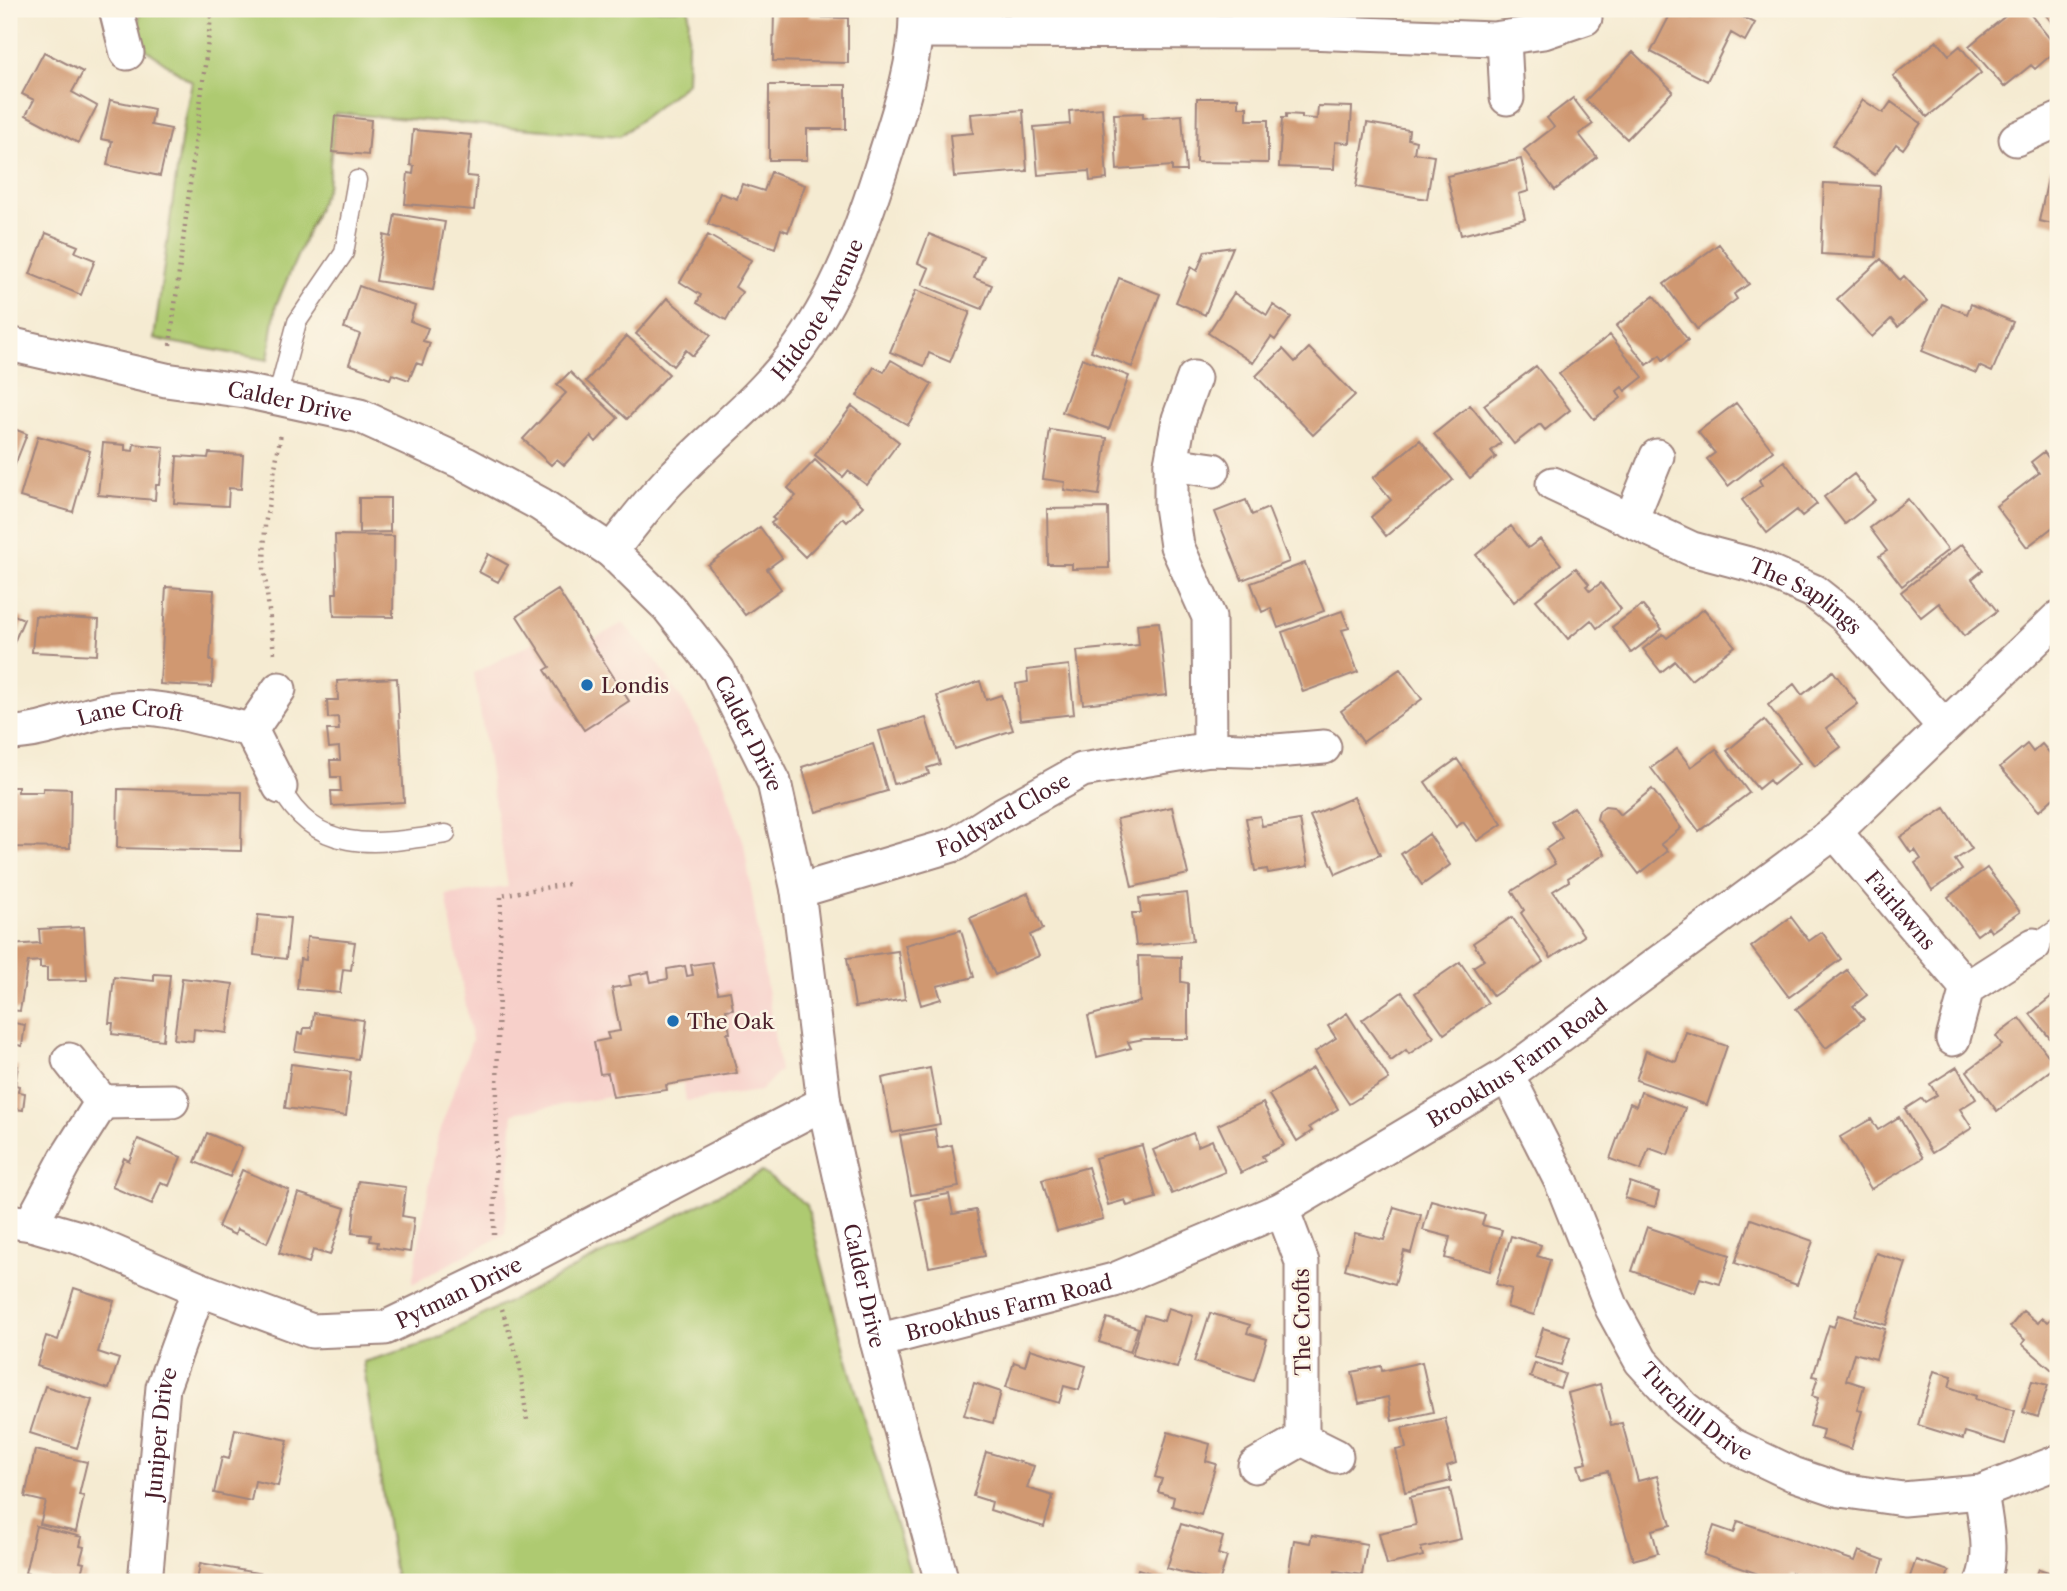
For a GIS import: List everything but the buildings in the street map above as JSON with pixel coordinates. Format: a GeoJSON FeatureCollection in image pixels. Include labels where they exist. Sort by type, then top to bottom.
{"type":"FeatureCollection","features":[{"type":"Feature","properties":{"kind":"street"},"geometry":{"type":"LineString","coordinates":[[116,9],[127,52]]}},
{"type":"Feature","properties":{"kind":"street"},"geometry":{"type":"LineString","coordinates":[[916,20],[1307,21],[1493,39],[1545,32],[1585,18]]}},
{"type":"Feature","properties":{"kind":"street","name":"Hidcote Avenue"},"geometry":{"type":"LineString","coordinates":[[611,551],[676,473],[766,390],[794,356],[828,303],[866,216],[901,106],[916,20]]}},
{"type":"Feature","properties":{"kind":"street"},"geometry":{"type":"LineString","coordinates":[[1504,38],[1507,98]]}},
{"type":"Feature","properties":{"kind":"street"},"geometry":{"type":"LineString","coordinates":[[2015,139],[2058,120]]}},
{"type":"Feature","properties":{"kind":"street","name":"Calder Drive"},"geometry":{"type":"LineString","coordinates":[[9,344],[166,380],[283,399],[360,416],[466,464],[541,504],[611,551],[668,607],[718,670],[774,782],[798,891],[824,1103],[877,1341],[942,1582]]}},
{"type":"Feature","properties":{"kind":"street"},"geometry":{"type":"LineString","coordinates":[[1194,377],[1179,419],[1171,464],[1171,506],[1177,546],[1209,617],[1210,749]]}},
{"type":"Feature","properties":{"kind":"street"},"geometry":{"type":"LineString","coordinates":[[1631,520],[1657,456]]}},
{"type":"Feature","properties":{"kind":"street"},"geometry":{"type":"LineString","coordinates":[[1171,464],[1213,470]]}},
{"type":"Feature","properties":{"kind":"street","name":"The Saplings"},"geometry":{"type":"LineString","coordinates":[[1553,484],[1692,549],[1756,566],[1813,590],[1846,617],[1944,726]]}},
{"type":"Feature","properties":{"kind":"street","name":"Brookhus Farm Road"},"geometry":{"type":"LineString","coordinates":[[877,1341],[1114,1280],[1282,1209],[1507,1075],[1835,832],[2058,618]]}},
{"type":"Feature","properties":{"kind":"street"},"geometry":{"type":"LineString","coordinates":[[279,689],[251,730],[280,787]]}},
{"type":"Feature","properties":{"kind":"street","name":"Lane Croft"},"geometry":{"type":"LineString","coordinates":[[9,733],[25,733],[113,709],[143,707],[251,730]]}},
{"type":"Feature","properties":{"kind":"street","name":"Foldyard Close"},"geometry":{"type":"LineString","coordinates":[[798,891],[956,844],[1082,770],[1210,749],[1276,751],[1324,747]]}},
{"type":"Feature","properties":{"kind":"street","name":"Fairlawns"},"geometry":{"type":"LineString","coordinates":[[1835,832],[1967,988]]}},
{"type":"Feature","properties":{"kind":"street"},"geometry":{"type":"LineString","coordinates":[[1953,1039],[1967,988],[2046,937]]}},
{"type":"Feature","properties":{"kind":"street"},"geometry":{"type":"LineString","coordinates":[[69,1060],[102,1102],[172,1101]]}},
{"type":"Feature","properties":{"kind":"street","name":"Turchill Drive"},"geometry":{"type":"LineString","coordinates":[[1507,1075],[1562,1183],[1612,1308],[1641,1361],[1683,1407],[1732,1445],[1793,1474],[1840,1490],[1903,1499],[1982,1492],[2058,1462]]}},
{"type":"Feature","properties":{"kind":"street","name":"Pytman Drive"},"geometry":{"type":"LineString","coordinates":[[102,1102],[66,1159],[20,1222],[83,1239],[199,1289],[312,1331],[385,1328],[493,1276],[824,1103]]}},
{"type":"Feature","properties":{"kind":"street","name":"The Crofts"},"geometry":{"type":"LineString","coordinates":[[1282,1209],[1302,1262],[1302,1439]]}},
{"type":"Feature","properties":{"kind":"street","name":"Juniper Drive"},"geometry":{"type":"LineString","coordinates":[[145,1582],[163,1387],[199,1289]]}},
{"type":"Feature","properties":{"kind":"street"},"geometry":{"type":"LineString","coordinates":[[1255,1466],[1302,1439],[1336,1456]]}},
{"type":"Feature","properties":{"kind":"street"},"geometry":{"type":"LineString","coordinates":[[1982,1492],[1989,1545],[1982,1582]]}},
{"type":"Feature","properties":{"kind":"lane"},"geometry":{"type":"LineString","coordinates":[[283,399],[297,321],[344,253],[358,180]]}},
{"type":"Feature","properties":{"kind":"lane"},"geometry":{"type":"LineString","coordinates":[[280,787],[290,806],[309,825],[338,839],[389,843],[446,834]]}},
{"type":"Feature","properties":{"kind":"path"},"geometry":{"type":"LineString","coordinates":[[166,380],[212,9]]}},
{"type":"Feature","properties":{"kind":"path"},"geometry":{"type":"LineString","coordinates":[[279,689],[264,568],[265,525],[283,399]]}},
{"type":"Feature","properties":{"kind":"path"},"geometry":{"type":"LineString","coordinates":[[527,1420],[519,1362],[493,1276],[501,895],[568,884]]}},
{"type":"Feature","properties":{"kind":"shaded area"},"geometry":{"type":"Polygon","coordinates":[[[623,623],[659,664],[684,703],[708,746],[725,785],[744,844],[780,1071],[760,1091],[686,1101],[683,1083],[667,1085],[667,1090],[634,1096],[633,1093],[513,1113],[505,1234],[412,1284],[438,1135],[472,1040],[446,895],[508,887],[474,673],[534,642],[590,641],[623,623]]]}},
{"type":"Feature","properties":{"kind":"green space"},"geometry":{"type":"Polygon","coordinates":[[[145,9],[689,9],[687,83],[620,136],[335,113],[328,185],[276,305],[268,360],[154,339],[183,126],[192,82],[137,43],[139,16],[145,9]]]}},
{"type":"Feature","properties":{"kind":"green space"},"geometry":{"type":"Polygon","coordinates":[[[762,1172],[807,1205],[844,1350],[913,1582],[396,1582],[363,1362],[428,1343],[762,1172]]]}},
{"type":"Feature","properties":{"kind":"place","name":"Londis"},"geometry":{"type":"Point","coordinates":[587,685]}},
{"type":"Feature","properties":{"kind":"place","name":"The Oak"},"geometry":{"type":"Point","coordinates":[673,1021]}}]}
